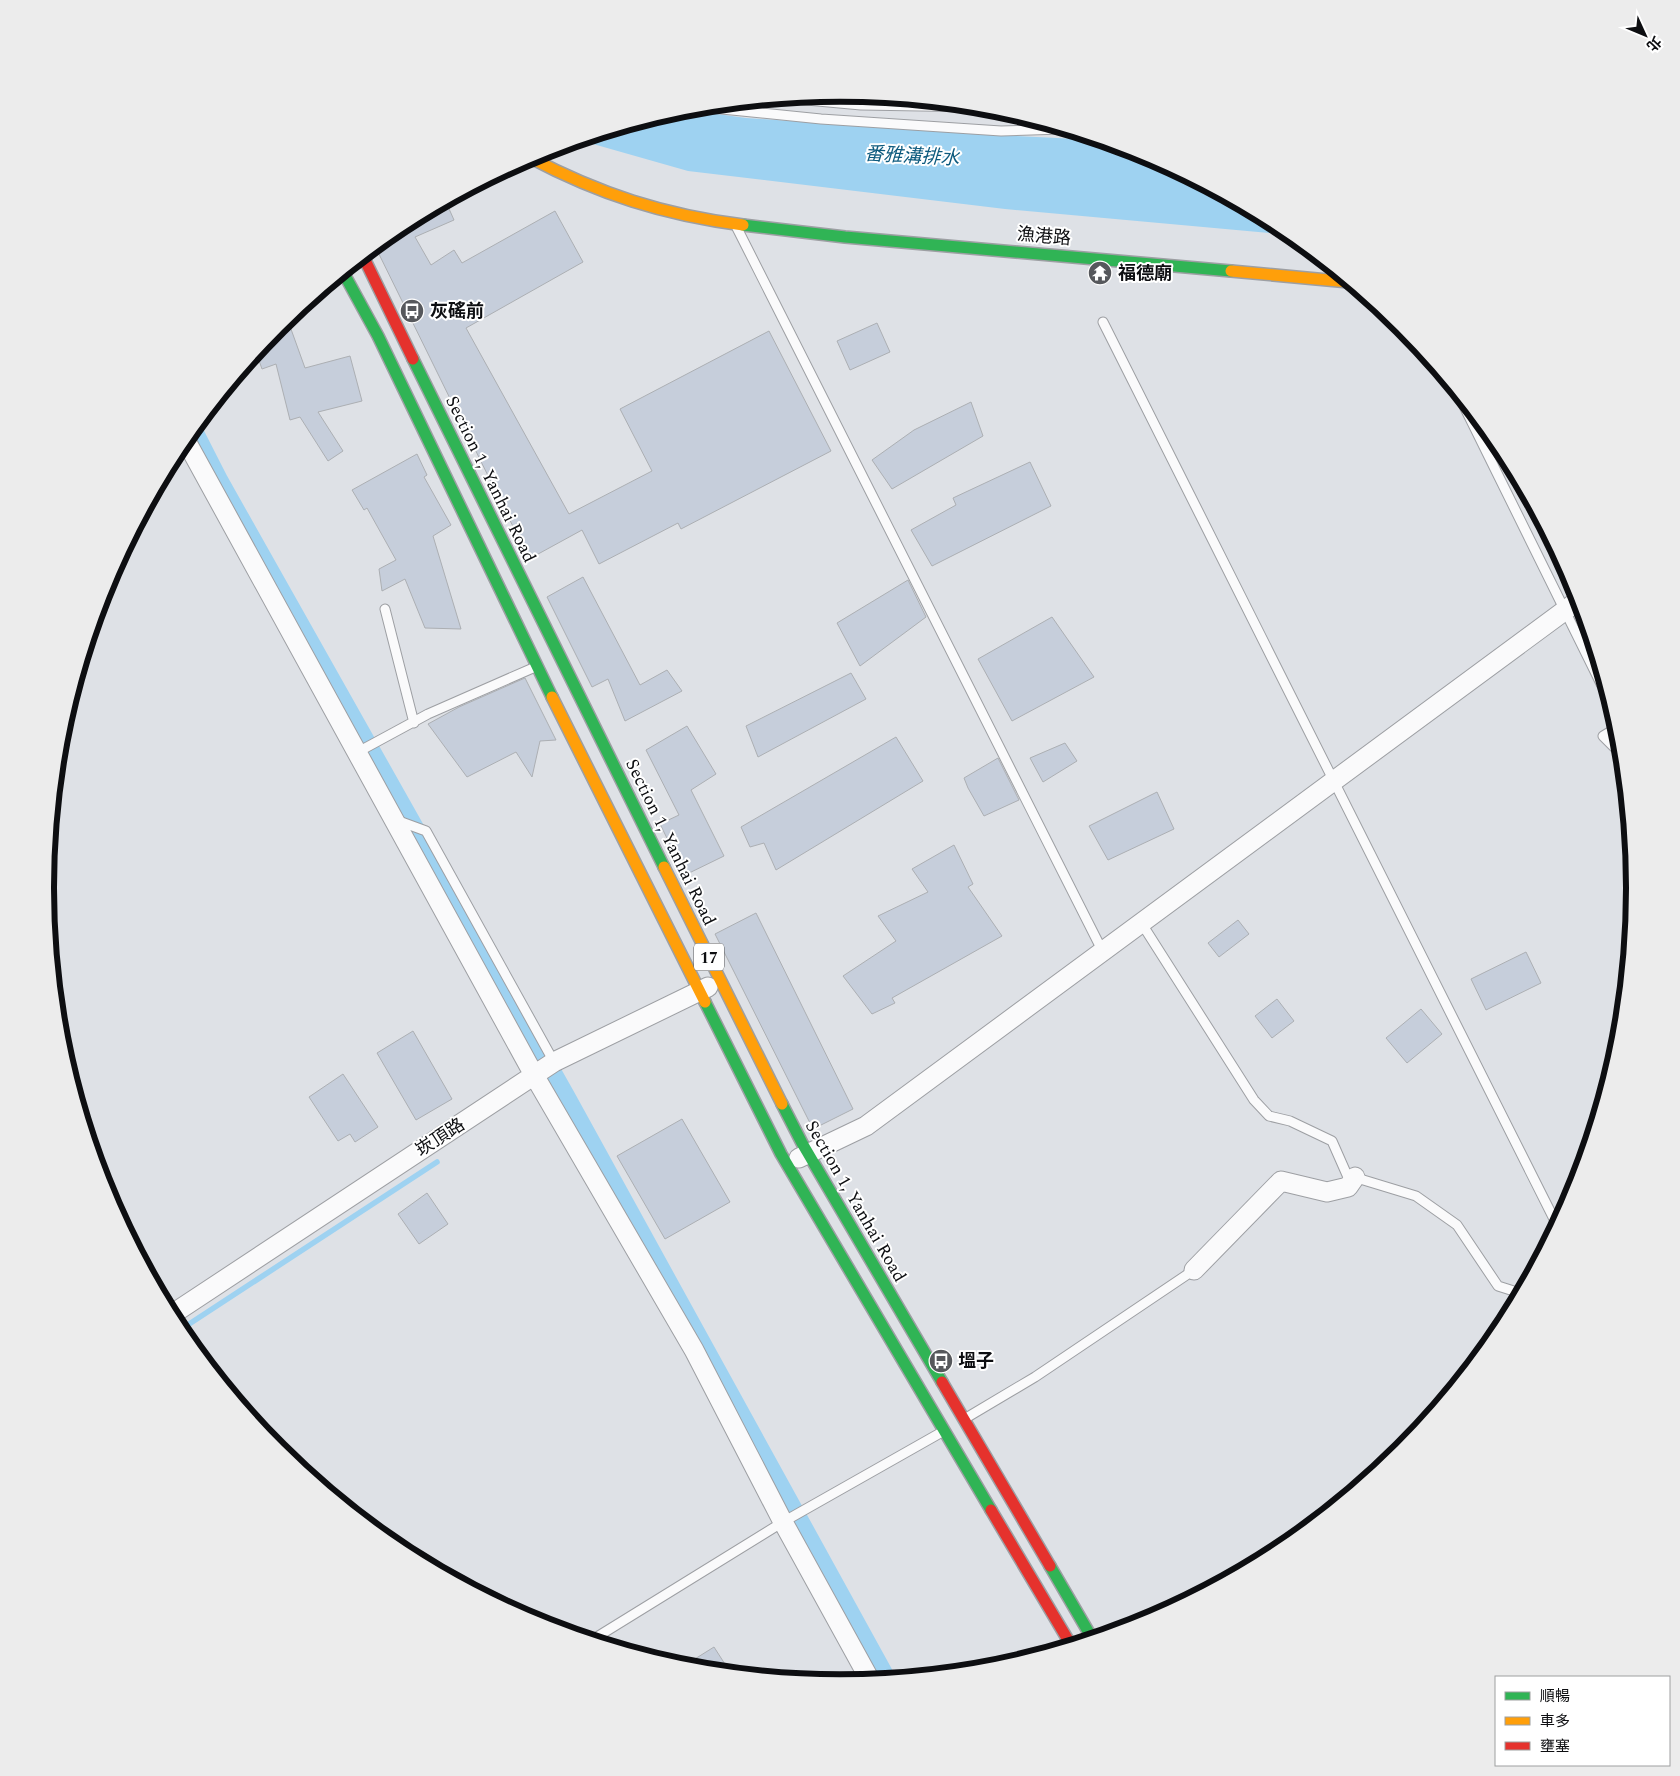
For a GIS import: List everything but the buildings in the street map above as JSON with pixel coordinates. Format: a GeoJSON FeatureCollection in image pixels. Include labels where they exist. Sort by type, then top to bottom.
{"type":"FeatureCollection","features":[{"type":"Feature","properties":{"kind":"main road","name":"漁港路"},"geometry":{"type":"LineString","coordinates":[[538,162],[549,169],[624,199],[736,226],[1339,281]]}},
{"type":"Feature","properties":{"kind":"main road","name":"Section 1, Yanhai Road"},"geometry":{"type":"LineString","coordinates":[[365,261],[491,520],[561,688],[699,991],[787,1165],[1068,1640]]}},
{"type":"Feature","properties":{"kind":"main road","name":"Section 1, Yanhai Road"},"geometry":{"type":"LineString","coordinates":[[346,277],[378,336],[536,666],[561,688],[721,981],[808,1153],[962,1420],[1090,1634]]}},
{"type":"Feature","properties":{"kind":"main road"},"geometry":{"type":"LineString","coordinates":[[470,530],[491,520]]}},
{"type":"Feature","properties":{"kind":"street"},"geometry":{"type":"LineString","coordinates":[[189,447],[534,1075],[694,1350],[783,1522],[866,1673]]}},
{"type":"Feature","properties":{"kind":"street"},"geometry":{"type":"LineString","coordinates":[[787,1165],[866,1126],[1142,924],[1332,780],[1572,605]]}},
{"type":"Feature","properties":{"kind":"street","name":"崁頂路"},"geometry":{"type":"LineString","coordinates":[[177,1311],[554,1062],[721,981]]}},
{"type":"Feature","properties":{"kind":"street"},"geometry":{"type":"LineString","coordinates":[[1194,1270],[1281,1181],[1328,1192],[1348,1187],[1355,1177]]}},
{"type":"Feature","properties":{"kind":"lane"},"geometry":{"type":"LineString","coordinates":[[830,102],[861,105],[923,106]]}},
{"type":"Feature","properties":{"kind":"lane"},"geometry":{"type":"LineString","coordinates":[[728,110],[821,119],[1000,131],[1045,130]]}},
{"type":"Feature","properties":{"kind":"lane"},"geometry":{"type":"LineString","coordinates":[[736,226],[1103,952]]}},
{"type":"Feature","properties":{"kind":"lane"},"geometry":{"type":"LineString","coordinates":[[1103,322],[1553,1218]]}},
{"type":"Feature","properties":{"kind":"lane"},"geometry":{"type":"LineString","coordinates":[[1473,421],[1572,605],[1588,645]]}},
{"type":"Feature","properties":{"kind":"lane"},"geometry":{"type":"LineString","coordinates":[[385,609],[414,723]]}},
{"type":"Feature","properties":{"kind":"lane"},"geometry":{"type":"LineString","coordinates":[[356,753],[428,714],[536,666]]}},
{"type":"Feature","properties":{"kind":"lane"},"geometry":{"type":"LineString","coordinates":[[1610,732],[1603,736],[1613,746]]}},
{"type":"Feature","properties":{"kind":"lane"},"geometry":{"type":"LineString","coordinates":[[393,819],[426,831],[554,1062]]}},
{"type":"Feature","properties":{"kind":"lane"},"geometry":{"type":"LineString","coordinates":[[1142,924],[1254,1100],[1269,1116],[1290,1121],[1332,1140],[1347,1175],[1416,1196],[1457,1225],[1498,1286],[1514,1292]]}},
{"type":"Feature","properties":{"kind":"lane"},"geometry":{"type":"LineString","coordinates":[[598,1636],[783,1522],[1035,1377],[1194,1270]]}},
{"type":"Feature","properties":{"kind":"water","name":"番雅溝排水"},"geometry":{"type":"Polygon","coordinates":[[[710,113],[746,118],[1079,139],[1141,162],[1188,183],[1233,207],[1276,234],[1005,209],[688,171],[588,143],[637,129],[710,113]]]}},
{"type":"Feature","properties":{"kind":"waterway"},"geometry":{"type":"LineString","coordinates":[[196,437],[219,481],[566,1097],[883,1673]]}},
{"type":"Feature","properties":{"kind":"waterway"},"geometry":{"type":"LineString","coordinates":[[187,1326],[437,1162]]}},
{"type":"Feature","properties":{"kind":"traffic: fast"},"geometry":{"type":"LineString","coordinates":[[743,225],[845,237],[1231,271]]}},
{"type":"Feature","properties":{"kind":"traffic: fast"},"geometry":{"type":"LineString","coordinates":[[346,277],[378,336],[552,697]]}},
{"type":"Feature","properties":{"kind":"traffic: fast"},"geometry":{"type":"LineString","coordinates":[[413,359],[664,867]]}},
{"type":"Feature","properties":{"kind":"traffic: fast"},"geometry":{"type":"LineString","coordinates":[[705,1002],[781,1154],[991,1510]]}},
{"type":"Feature","properties":{"kind":"traffic: fast"},"geometry":{"type":"LineString","coordinates":[[782,1104],[802,1143],[942,1382]]}},
{"type":"Feature","properties":{"kind":"traffic: fast"},"geometry":{"type":"LineString","coordinates":[[1050,1566],[1090,1634]]}},
{"type":"Feature","properties":{"kind":"traffic: slow"},"geometry":{"type":"LineString","coordinates":[[539,162],[581,182],[633,201],[686,215],[743,225]]}},
{"type":"Feature","properties":{"kind":"traffic: slow"},"geometry":{"type":"LineString","coordinates":[[1231,271],[1339,281]]}},
{"type":"Feature","properties":{"kind":"traffic: slow"},"geometry":{"type":"LineString","coordinates":[[552,697],[705,1002]]}},
{"type":"Feature","properties":{"kind":"traffic: slow"},"geometry":{"type":"LineString","coordinates":[[664,867],[782,1104]]}},
{"type":"Feature","properties":{"kind":"traffic: jam"},"geometry":{"type":"LineString","coordinates":[[365,261],[413,359]]}},
{"type":"Feature","properties":{"kind":"traffic: jam"},"geometry":{"type":"LineString","coordinates":[[942,1382],[1050,1566]]}},
{"type":"Feature","properties":{"kind":"traffic: jam"},"geometry":{"type":"LineString","coordinates":[[991,1510],[1068,1640]]}},
{"type":"Feature","properties":{"kind":"place","name":"福德廟"},"geometry":{"type":"Point","coordinates":[1100,273]}},
{"type":"Feature","properties":{"kind":"place","name":"灰磘前"},"geometry":{"type":"Point","coordinates":[412,311]}},
{"type":"Feature","properties":{"kind":"place","name":"塭子"},"geometry":{"type":"Point","coordinates":[941,1361]}}]}
